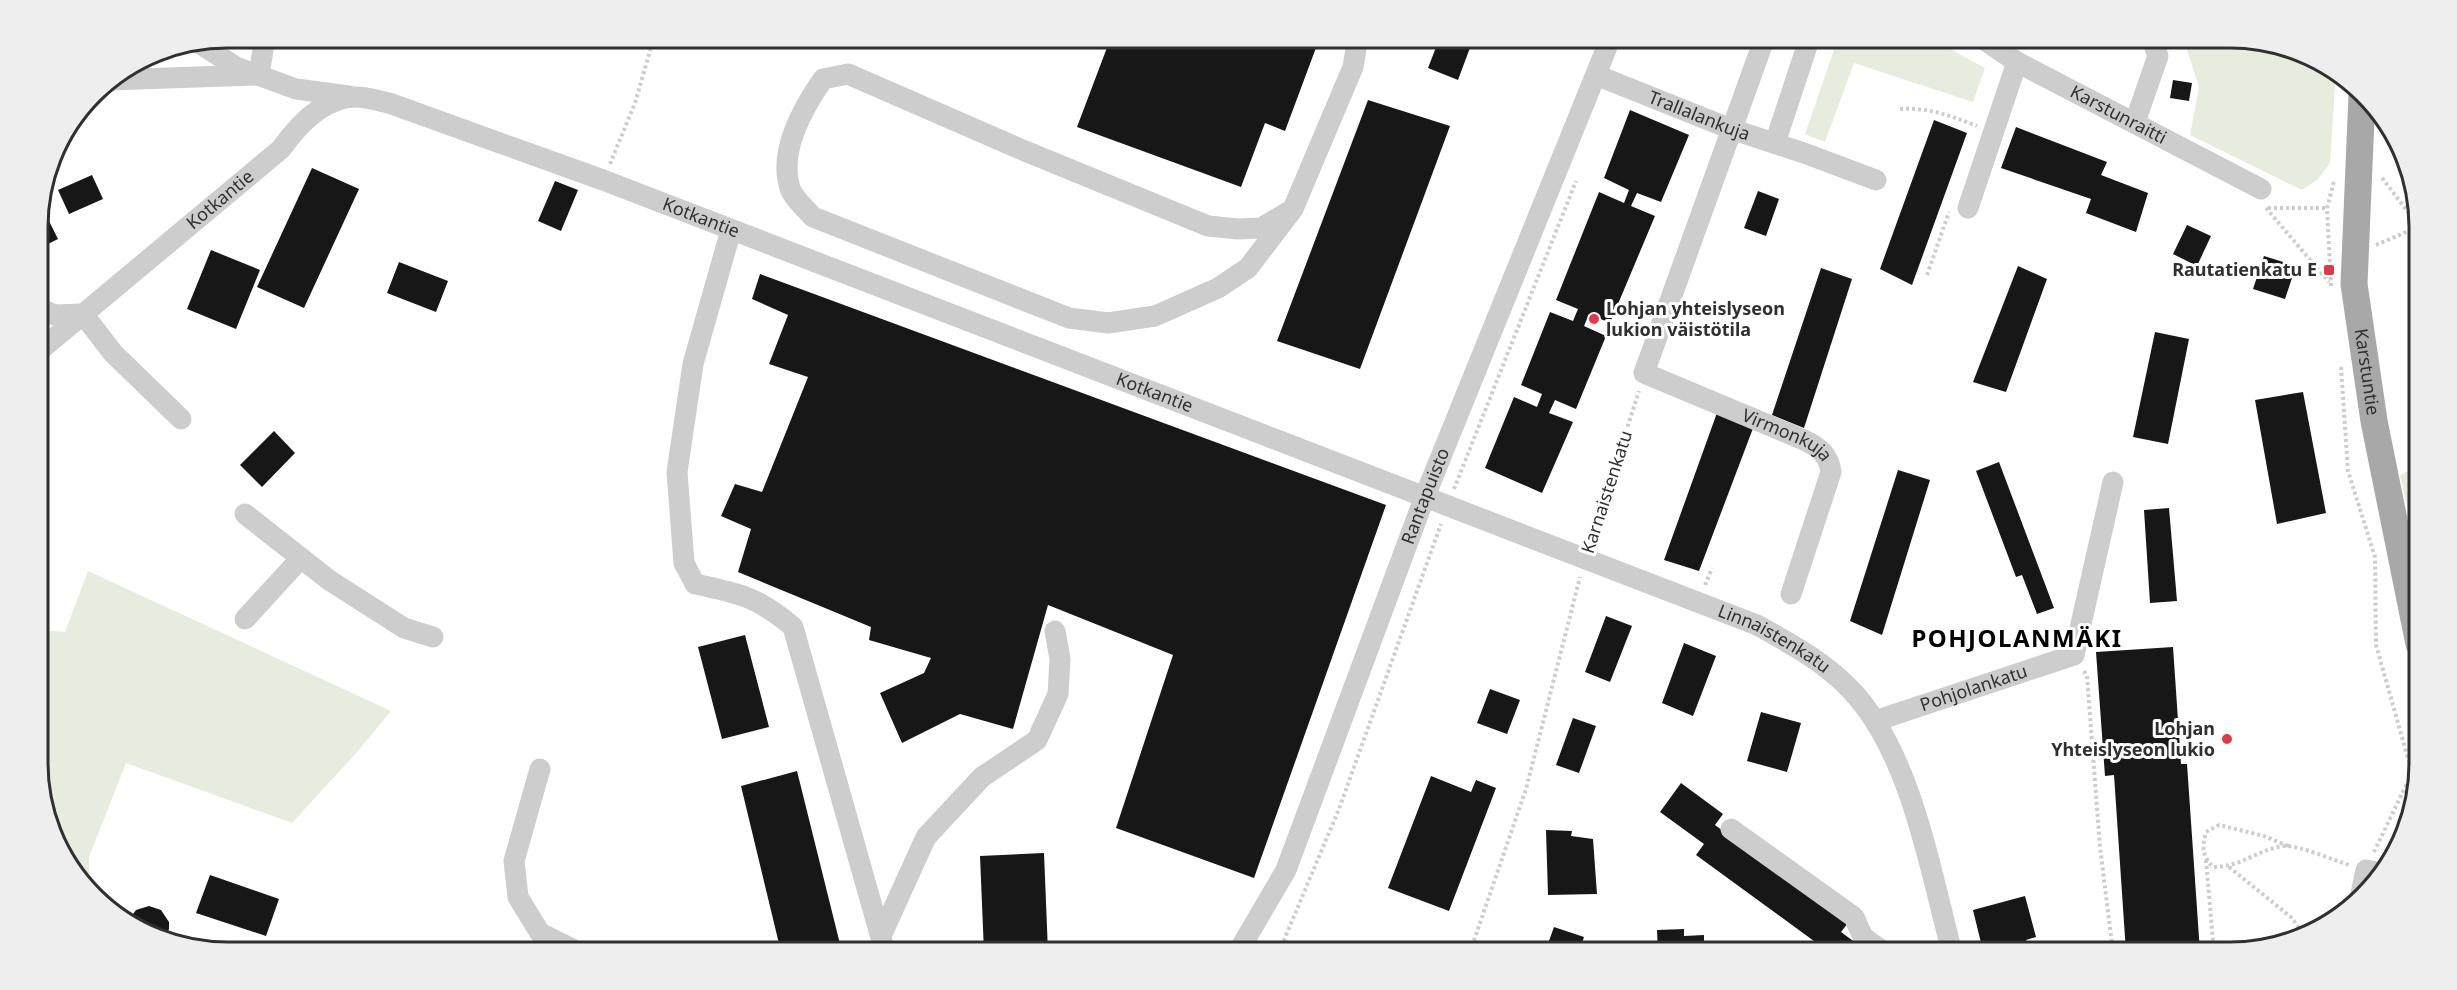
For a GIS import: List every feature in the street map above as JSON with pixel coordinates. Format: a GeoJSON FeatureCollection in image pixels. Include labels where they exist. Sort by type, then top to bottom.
{"type":"FeatureCollection","features":[{"type":"Feature","properties":{"kind":"main road","name":"Karstuntie"},"geometry":{"type":"LineString","coordinates":[[2362,106],[2354,284],[2374,421],[2409,594]]}},
{"type":"Feature","properties":{"kind":"street"},"geometry":{"type":"LineString","coordinates":[[259,75],[264,48]]}},
{"type":"Feature","properties":{"kind":"street"},"geometry":{"type":"LineString","coordinates":[[1293,209],[1261,228],[1238,230],[1208,226],[1025,151],[848,74],[823,79],[807,101],[786,156],[790,189],[813,217],[1069,318],[1108,323],[1155,316],[1218,288],[1248,268],[1293,209],[1353,67],[1357,48]]}},
{"type":"Feature","properties":{"kind":"street","name":"Rantapuisto"},"geometry":{"type":"LineString","coordinates":[[1244,942],[1286,870],[1425,496],[1607,48]]}},
{"type":"Feature","properties":{"kind":"street"},"geometry":{"type":"LineString","coordinates":[[1644,373],[1761,48]]}},
{"type":"Feature","properties":{"kind":"street"},"geometry":{"type":"LineString","coordinates":[[1775,143],[1807,48]]}},
{"type":"Feature","properties":{"kind":"street","name":"Karstunraitti"},"geometry":{"type":"LineString","coordinates":[[1995,48],[2017,62],[2261,189]]}},
{"type":"Feature","properties":{"kind":"street"},"geometry":{"type":"LineString","coordinates":[[2135,122],[2155,48]]}},
{"type":"Feature","properties":{"kind":"street"},"geometry":{"type":"LineString","coordinates":[[209,49],[236,67],[296,89],[356,97]]}},
{"type":"Feature","properties":{"kind":"street"},"geometry":{"type":"LineString","coordinates":[[1968,208],[2017,62]]}},
{"type":"Feature","properties":{"kind":"street"},"geometry":{"type":"LineString","coordinates":[[125,79],[259,75]]}},
{"type":"Feature","properties":{"kind":"street","name":"Trallalankuja"},"geometry":{"type":"LineString","coordinates":[[1596,75],[1731,129],[1876,180]]}},
{"type":"Feature","properties":{"kind":"street","name":"Kotkantie"},"geometry":{"type":"LineString","coordinates":[[48,343],[281,149],[296,129],[310,116],[331,103],[356,97],[389,103],[603,180],[1425,496]]}},
{"type":"Feature","properties":{"kind":"street"},"geometry":{"type":"LineString","coordinates":[[731,230],[693,364],[676,472],[684,563],[695,584],[737,593],[770,608],[793,627],[882,942]]}},
{"type":"Feature","properties":{"kind":"street"},"geometry":{"type":"LineString","coordinates":[[48,312],[55,315],[83,314],[113,353],[181,419]]}},
{"type":"Feature","properties":{"kind":"street","name":"Virmonkuja"},"geometry":{"type":"LineString","coordinates":[[1644,373],[1804,440],[1816,446],[1826,455],[1831,472],[1791,594]]}},
{"type":"Feature","properties":{"kind":"street"},"geometry":{"type":"LineString","coordinates":[[2074,655],[2113,483]]}},
{"type":"Feature","properties":{"kind":"street","name":"Linnaistenkatu"},"geometry":{"type":"LineString","coordinates":[[1425,496],[1757,625],[1801,649],[1850,688],[1886,739],[1904,781],[1949,942]]}},
{"type":"Feature","properties":{"kind":"street"},"geometry":{"type":"LineString","coordinates":[[245,514],[329,580],[404,628],[433,637]]}},
{"type":"Feature","properties":{"kind":"street"},"geometry":{"type":"LineString","coordinates":[[245,619],[301,558]]}},
{"type":"Feature","properties":{"kind":"street"},"geometry":{"type":"LineString","coordinates":[[884,942],[926,837],[982,777],[1037,740],[1058,694],[1060,659],[1055,631]]}},
{"type":"Feature","properties":{"kind":"street","name":"Pohjolankatu"},"geometry":{"type":"LineString","coordinates":[[1875,721],[2074,655]]}},
{"type":"Feature","properties":{"kind":"street"},"geometry":{"type":"LineString","coordinates":[[540,769],[514,861],[518,897],[540,933],[558,942]]}},
{"type":"Feature","properties":{"kind":"street"},"geometry":{"type":"LineString","coordinates":[[1731,829],[1854,917],[1863,937],[1870,942]]}},
{"type":"Feature","properties":{"kind":"path"},"geometry":{"type":"LineString","coordinates":[[603,180],[635,103],[651,48]]}},
{"type":"Feature","properties":{"kind":"path"},"geometry":{"type":"LineString","coordinates":[[1900,109],[1919,108],[1938,112],[1979,126]]}},
{"type":"Feature","properties":{"kind":"path"},"geometry":{"type":"LineString","coordinates":[[1283,942],[1339,808],[1448,505],[1580,171]]}},
{"type":"Feature","properties":{"kind":"path"},"geometry":{"type":"LineString","coordinates":[[2382,178],[2408,212]]}},
{"type":"Feature","properties":{"kind":"path"},"geometry":{"type":"LineString","coordinates":[[2261,189],[2266,208],[2329,283]]}},
{"type":"Feature","properties":{"kind":"path"},"geometry":{"type":"LineString","coordinates":[[2376,246],[2409,230]]}},
{"type":"Feature","properties":{"kind":"path","name":"Karnaistenkatu"},"geometry":{"type":"LineString","coordinates":[[1473,942],[1526,789],[1585,558],[1644,373]]}},
{"type":"Feature","properties":{"kind":"path"},"geometry":{"type":"LineString","coordinates":[[1704,589],[1712,568]]}},
{"type":"Feature","properties":{"kind":"path"},"geometry":{"type":"LineString","coordinates":[[2074,655],[2087,675],[2100,847],[2112,942]]}},
{"type":"Feature","properties":{"kind":"path"},"geometry":{"type":"LineString","coordinates":[[2376,866],[2388,820],[2408,781]]}},
{"type":"Feature","properties":{"kind":"path"},"geometry":{"type":"LineString","coordinates":[[2213,942],[2206,859],[2202,845],[2206,832],[2219,825],[2264,836],[2288,846],[2373,871]]}},
{"type":"Feature","properties":{"kind":"path"},"geometry":{"type":"LineString","coordinates":[[2206,859],[2214,867],[2229,867],[2275,848],[2288,846]]}},
{"type":"Feature","properties":{"kind":"path"},"geometry":{"type":"LineString","coordinates":[[2229,867],[2292,918],[2299,928]]}},
{"type":"Feature","properties":{"kind":"shaded area"},"geometry":{"type":"Polygon","coordinates":[[[1835,48],[1948,48],[1985,68],[1973,102],[1854,63],[1825,142],[1805,134],[1835,48]]]}},
{"type":"Feature","properties":{"kind":"shaded area"},"geometry":{"type":"Polygon","coordinates":[[[2187,48],[2230,48],[2276,54],[2309,66],[2335,82],[2330,163],[2318,179],[2302,190],[2190,135],[2199,87],[2187,48]]]}},
{"type":"Feature","properties":{"kind":"shaded area"},"geometry":{"type":"Polygon","coordinates":[[[2409,470],[2409,514],[2400,475],[2409,470]]]}},
{"type":"Feature","properties":{"kind":"shaded area"},"geometry":{"type":"Polygon","coordinates":[[[88,571],[391,711],[292,823],[126,763],[89,857],[89,877],[66,842],[57,821],[48,775],[48,631],[65,632],[88,571]]]}},
{"type":"Feature","properties":{"kind":"building"},"geometry":{"type":"Polygon","coordinates":[[[1107,48],[1316,48],[1285,131],[1265,123],[1241,187],[1077,127],[1107,48]]]}},
{"type":"Feature","properties":{"kind":"building"},"geometry":{"type":"Polygon","coordinates":[[[1436,48],[1470,48],[1458,80],[1428,68],[1436,48]]]}},
{"type":"Feature","properties":{"kind":"building"},"geometry":{"type":"Polygon","coordinates":[[[2173,80],[2192,83],[2189,101],[2170,98],[2173,80]]]}},
{"type":"Feature","properties":{"kind":"building"},"geometry":{"type":"Polygon","coordinates":[[[1368,100],[1450,126],[1360,369],[1277,341],[1368,100]]]}},
{"type":"Feature","properties":{"kind":"building"},"geometry":{"type":"Polygon","coordinates":[[[1630,110],[1689,135],[1661,202],[1637,193],[1631,206],[1655,216],[1610,323],[1589,314],[1584,326],[1606,336],[1576,409],[1555,400],[1549,413],[1573,422],[1542,493],[1485,468],[1514,397],[1537,407],[1542,394],[1521,385],[1550,312],[1573,321],[1578,309],[1556,300],[1599,192],[1624,203],[1629,190],[1604,178],[1630,110]]]}},
{"type":"Feature","properties":{"kind":"building"},"geometry":{"type":"Polygon","coordinates":[[[1934,120],[1967,133],[1912,285],[1880,269],[1934,120]]]}},
{"type":"Feature","properties":{"kind":"building"},"geometry":{"type":"Polygon","coordinates":[[[2016,127],[2107,162],[2101,175],[2148,193],[2136,232],[2086,213],[2091,199],[2001,168],[2016,127]]]}},
{"type":"Feature","properties":{"kind":"building"},"geometry":{"type":"Polygon","coordinates":[[[312,168],[359,189],[304,308],[257,287],[312,168]]]}},
{"type":"Feature","properties":{"kind":"building"},"geometry":{"type":"Polygon","coordinates":[[[92,175],[103,199],[69,214],[58,190],[92,175]]]}},
{"type":"Feature","properties":{"kind":"building"},"geometry":{"type":"Polygon","coordinates":[[[555,181],[578,190],[561,231],[538,221],[555,181]]]}},
{"type":"Feature","properties":{"kind":"building"},"geometry":{"type":"Polygon","coordinates":[[[1758,191],[1779,199],[1766,236],[1744,228],[1758,191]]]}},
{"type":"Feature","properties":{"kind":"building"},"geometry":{"type":"Polygon","coordinates":[[[48,219],[58,239],[48,244],[48,219]]]}},
{"type":"Feature","properties":{"kind":"building"},"geometry":{"type":"Polygon","coordinates":[[[2187,225],[2211,236],[2197,266],[2173,254],[2187,225]]]}},
{"type":"Feature","properties":{"kind":"building"},"geometry":{"type":"Polygon","coordinates":[[[211,250],[260,270],[236,329],[187,309],[211,250]]]}},
{"type":"Feature","properties":{"kind":"building"},"geometry":{"type":"Polygon","coordinates":[[[2264,256],[2296,266],[2285,299],[2253,289],[2264,256]]]}},
{"type":"Feature","properties":{"kind":"building"},"geometry":{"type":"Polygon","coordinates":[[[399,262],[448,281],[436,312],[387,293],[399,262]]]}},
{"type":"Feature","properties":{"kind":"building"},"geometry":{"type":"Polygon","coordinates":[[[2018,266],[2047,279],[2006,392],[1973,382],[2018,266]]]}},
{"type":"Feature","properties":{"kind":"building"},"geometry":{"type":"Polygon","coordinates":[[[1821,268],[1852,279],[1804,428],[1772,415],[1821,268]]]}},
{"type":"Feature","properties":{"kind":"building"},"geometry":{"type":"Polygon","coordinates":[[[760,274],[1386,505],[1254,878],[1116,828],[1173,655],[1048,605],[1013,729],[960,714],[902,743],[880,693],[924,673],[931,658],[869,640],[871,627],[738,572],[751,529],[721,516],[735,484],[762,492],[808,377],[769,364],[788,315],[752,299],[760,274]]]}},
{"type":"Feature","properties":{"kind":"building"},"geometry":{"type":"Polygon","coordinates":[[[2155,332],[2189,339],[2168,444],[2133,437],[2155,332]]]}},
{"type":"Feature","properties":{"kind":"building"},"geometry":{"type":"Polygon","coordinates":[[[2303,392],[2326,513],[2277,524],[2255,400],[2303,392]]]}},
{"type":"Feature","properties":{"kind":"building"},"geometry":{"type":"Polygon","coordinates":[[[1718,410],[1755,423],[1699,571],[1664,560],[1718,410]]]}},
{"type":"Feature","properties":{"kind":"building"},"geometry":{"type":"Polygon","coordinates":[[[274,431],[295,453],[262,487],[240,465],[274,431]]]}},
{"type":"Feature","properties":{"kind":"building"},"geometry":{"type":"Polygon","coordinates":[[[1999,462],[2054,608],[2037,614],[2022,575],[2016,577],[1976,471],[1999,462]]]}},
{"type":"Feature","properties":{"kind":"building"},"geometry":{"type":"Polygon","coordinates":[[[1898,470],[1930,480],[1882,635],[1850,621],[1898,470]]]}},
{"type":"Feature","properties":{"kind":"building"},"geometry":{"type":"Polygon","coordinates":[[[2169,508],[2177,601],[2150,603],[2144,510],[2169,508]]]}},
{"type":"Feature","properties":{"kind":"building"},"geometry":{"type":"Polygon","coordinates":[[[1606,616],[1632,626],[1610,682],[1585,672],[1606,616]]]}},
{"type":"Feature","properties":{"kind":"building"},"geometry":{"type":"Polygon","coordinates":[[[745,635],[769,727],[722,739],[698,647],[745,635]]]}},
{"type":"Feature","properties":{"kind":"building"},"geometry":{"type":"Polygon","coordinates":[[[1684,643],[1716,656],[1693,716],[1662,703],[1684,643]]]}},
{"type":"Feature","properties":{"kind":"building"},"geometry":{"type":"Polygon","coordinates":[[[2173,647],[2181,764],[2187,764],[2199,942],[2125,942],[2114,775],[2105,776],[2096,652],[2173,647]]]}},
{"type":"Feature","properties":{"kind":"building"},"geometry":{"type":"Polygon","coordinates":[[[1490,689],[1520,700],[1507,734],[1477,723],[1490,689]]]}},
{"type":"Feature","properties":{"kind":"building"},"geometry":{"type":"Polygon","coordinates":[[[1761,712],[1801,723],[1787,772],[1747,761],[1761,712]]]}},
{"type":"Feature","properties":{"kind":"building"},"geometry":{"type":"Polygon","coordinates":[[[1573,718],[1596,726],[1579,773],[1556,765],[1573,718]]]}},
{"type":"Feature","properties":{"kind":"building"},"geometry":{"type":"Polygon","coordinates":[[[797,771],[840,942],[779,942],[741,786],[797,771]]]}},
{"type":"Feature","properties":{"kind":"building"},"geometry":{"type":"Polygon","coordinates":[[[1431,776],[1471,792],[1476,780],[1496,788],[1449,911],[1388,888],[1431,776]]]}},
{"type":"Feature","properties":{"kind":"building"},"geometry":{"type":"Polygon","coordinates":[[[1681,783],[1723,814],[1715,825],[1848,923],[1841,932],[1854,942],[1815,942],[1696,855],[1704,844],[1660,812],[1681,783]]]}},
{"type":"Feature","properties":{"kind":"building"},"geometry":{"type":"Polygon","coordinates":[[[1546,830],[1572,831],[1571,836],[1593,839],[1597,894],[1548,895],[1546,830]]]}},
{"type":"Feature","properties":{"kind":"building"},"geometry":{"type":"Polygon","coordinates":[[[1044,853],[1048,942],[984,942],[980,856],[1044,853]]]}},
{"type":"Feature","properties":{"kind":"building"},"geometry":{"type":"Polygon","coordinates":[[[210,875],[279,899],[266,936],[196,913],[210,875]]]}},
{"type":"Feature","properties":{"kind":"building"},"geometry":{"type":"Polygon","coordinates":[[[2025,896],[2036,937],[2026,940],[2026,942],[1981,942],[1973,910],[2025,896]]]}},
{"type":"Feature","properties":{"kind":"building"},"geometry":{"type":"Polygon","coordinates":[[[149,906],[161,910],[169,922],[167,932],[132,915],[136,910],[149,906]]]}},
{"type":"Feature","properties":{"kind":"building"},"geometry":{"type":"Polygon","coordinates":[[[1554,927],[1584,937],[1582,942],[1549,942],[1554,927]]]}},
{"type":"Feature","properties":{"kind":"building"},"geometry":{"type":"Polygon","coordinates":[[[1684,929],[1684,936],[1704,935],[1704,942],[1658,942],[1657,930],[1684,929]]]}},
{"type":"Feature","properties":{"kind":"place","name":"Rautatienkatu E"},"geometry":{"type":"Point","coordinates":[2329,270]}},
{"type":"Feature","properties":{"kind":"place","name":"Lohjan yhteislyseon lukion väistötila"},"geometry":{"type":"Point","coordinates":[1594,319]}},
{"type":"Feature","properties":{"kind":"place","name":"Lohjan Yhteislyseon lukio"},"geometry":{"type":"Point","coordinates":[2227,739]}},
{"type":"Feature","properties":{"kind":"district","name":"POHJOLANMÄKI"},"geometry":{"type":"Point","coordinates":[2017,639]}}]}
